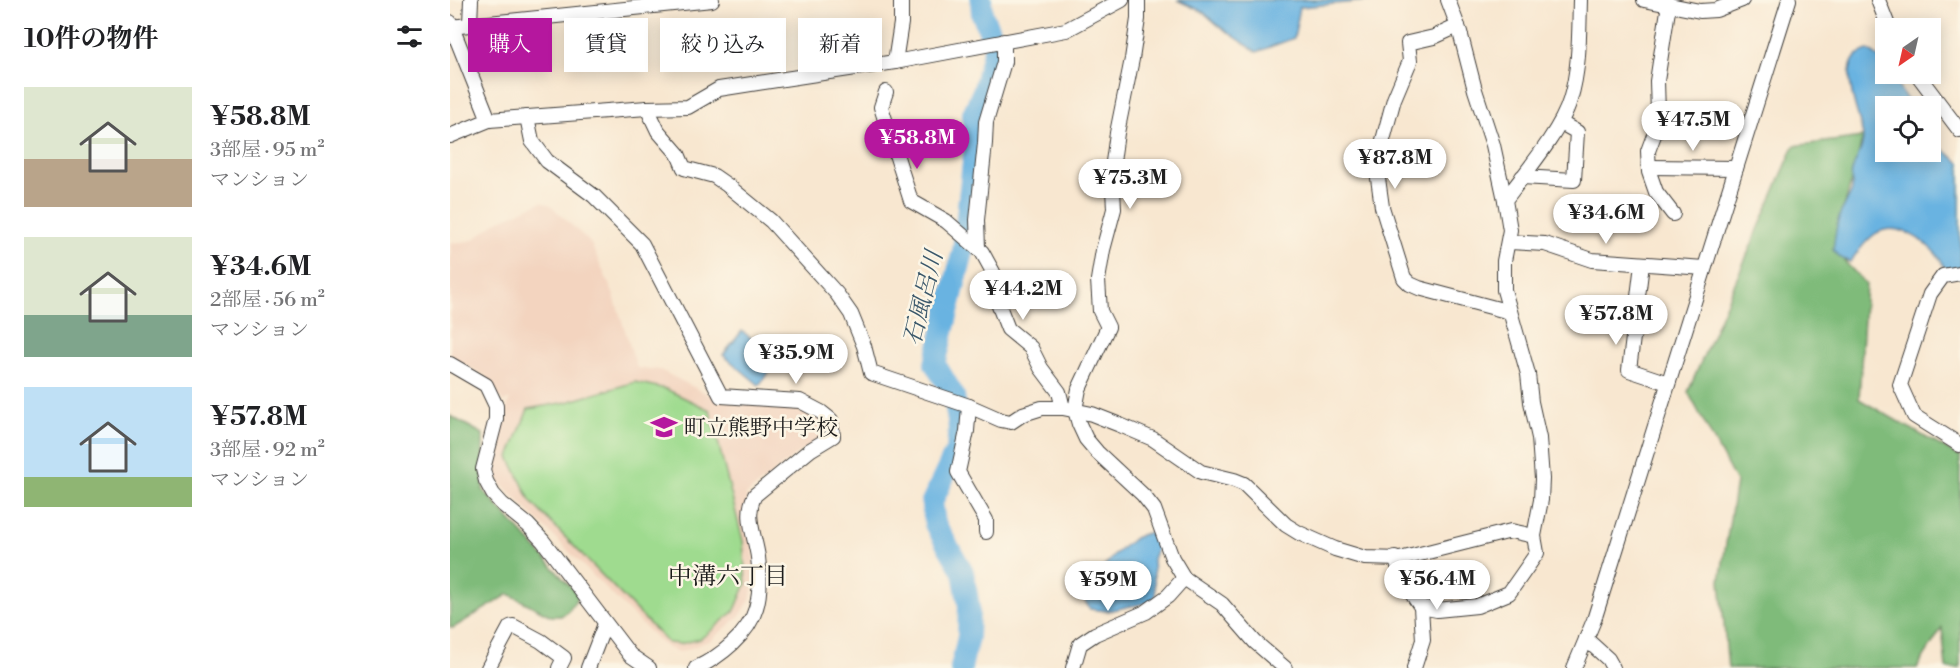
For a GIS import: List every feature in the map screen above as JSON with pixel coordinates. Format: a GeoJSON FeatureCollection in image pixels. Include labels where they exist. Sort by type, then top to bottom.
{"type":"FeatureCollection","features":[{"type":"Feature","properties":{"kind":"street"},"geometry":{"type":"LineString","coordinates":[[470,18],[471,0]]}},
{"type":"Feature","properties":{"kind":"street"},"geometry":{"type":"LineString","coordinates":[[515,18],[619,4],[712,0]]}},
{"type":"Feature","properties":{"kind":"street"},"geometry":{"type":"LineString","coordinates":[[895,62],[901,23],[901,0]]}},
{"type":"Feature","properties":{"kind":"street"},"geometry":{"type":"LineString","coordinates":[[450,136],[489,120],[688,107],[719,89],[895,62],[1066,30],[1122,0]]}},
{"type":"Feature","properties":{"kind":"street"},"geometry":{"type":"LineString","coordinates":[[1069,409],[1108,327],[1100,311],[1098,280],[1114,209],[1113,168],[1138,19],[1138,0]]}},
{"type":"Feature","properties":{"kind":"street"},"geometry":{"type":"LineString","coordinates":[[1421,607],[1437,610],[1477,606],[1509,593],[1537,553],[1534,536],[1541,500],[1542,479],[1539,438],[1528,374],[1504,290],[1504,261],[1510,230],[1505,200],[1492,145],[1458,26],[1448,0]]}},
{"type":"Feature","properties":{"kind":"street"},"geometry":{"type":"LineString","coordinates":[[1505,200],[1560,123],[1570,101],[1578,66],[1580,0]]}},
{"type":"Feature","properties":{"kind":"street"},"geometry":{"type":"LineString","coordinates":[[1673,214],[1656,192],[1649,167],[1648,151],[1657,127],[1658,114],[1657,2],[1700,11],[1716,10],[1742,0]]}},
{"type":"Feature","properties":{"kind":"street"},"geometry":{"type":"LineString","coordinates":[[1574,668],[1586,639],[1789,0]]}},
{"type":"Feature","properties":{"kind":"street"},"geometry":{"type":"LineString","coordinates":[[1878,0],[1885,18]]}},
{"type":"Feature","properties":{"kind":"street"},"geometry":{"type":"LineString","coordinates":[[468,24],[451,25],[489,120]]}},
{"type":"Feature","properties":{"kind":"street"},"geometry":{"type":"LineString","coordinates":[[1458,26],[1434,37],[1408,43],[1410,61],[1394,99],[1378,155],[1377,171],[1382,207],[1404,278],[1410,284],[1510,312]]}},
{"type":"Feature","properties":{"kind":"street"},"geometry":{"type":"LineString","coordinates":[[974,245],[986,143],[986,122],[1004,62],[997,42]]}},
{"type":"Feature","properties":{"kind":"street"},"geometry":{"type":"LineString","coordinates":[[1925,84],[1960,130]]}},
{"type":"Feature","properties":{"kind":"street"},"geometry":{"type":"LineString","coordinates":[[886,92],[881,107],[911,201],[946,221],[982,252],[993,272],[999,306],[1008,329],[1031,348],[1086,439],[1143,495],[1154,509],[1172,558],[1184,578],[1222,604],[1255,642],[1285,668]]}},
{"type":"Feature","properties":{"kind":"street"},"geometry":{"type":"LineString","coordinates":[[646,108],[658,131],[678,153],[684,168],[714,176],[727,184],[771,221],[837,294],[851,314],[864,346],[870,373],[967,406],[1000,420],[1011,422],[1023,414],[1042,408],[1069,409],[1092,414],[1153,439],[1201,472],[1244,484],[1286,525],[1299,533],[1335,549],[1365,558],[1400,559],[1511,531],[1534,536]]}},
{"type":"Feature","properties":{"kind":"street"},"geometry":{"type":"LineString","coordinates":[[527,117],[532,141],[547,161],[594,196],[642,244],[721,396],[800,401],[821,412],[832,422],[833,436],[810,450],[755,495],[750,504],[749,516],[758,557],[757,607],[747,626],[734,642],[717,656],[696,668]]}},
{"type":"Feature","properties":{"kind":"street"},"geometry":{"type":"LineString","coordinates":[[1521,177],[1574,180],[1577,132],[1560,123]]}},
{"type":"Feature","properties":{"kind":"street"},"geometry":{"type":"LineString","coordinates":[[1649,167],[1736,168]]}},
{"type":"Feature","properties":{"kind":"street"},"geometry":{"type":"LineString","coordinates":[[1509,242],[1545,244],[1592,260],[1704,268]]}},
{"type":"Feature","properties":{"kind":"street"},"geometry":{"type":"LineString","coordinates":[[1642,264],[1629,370],[1668,383]]}},
{"type":"Feature","properties":{"kind":"street"},"geometry":{"type":"LineString","coordinates":[[1960,273],[1943,276],[1930,294],[1900,386],[1914,416],[1960,445]]}},
{"type":"Feature","properties":{"kind":"street"},"geometry":{"type":"LineString","coordinates":[[450,364],[486,385],[496,406],[496,419],[483,469],[493,494],[543,541],[630,655],[649,668]]}},
{"type":"Feature","properties":{"kind":"street"},"geometry":{"type":"LineString","coordinates":[[967,406],[967,431],[958,472],[986,520],[986,532]]}},
{"type":"Feature","properties":{"kind":"street"},"geometry":{"type":"LineString","coordinates":[[1395,558],[1404,582],[1421,607],[1423,640],[1414,668]]}},
{"type":"Feature","properties":{"kind":"street"},"geometry":{"type":"LineString","coordinates":[[1073,668],[1080,644],[1095,634],[1146,612],[1168,596],[1184,578]]}},
{"type":"Feature","properties":{"kind":"street"},"geometry":{"type":"LineString","coordinates":[[588,668],[605,624]]}},
{"type":"Feature","properties":{"kind":"street"},"geometry":{"type":"LineString","coordinates":[[488,668],[510,627],[513,626],[541,641],[564,664]]}},
{"type":"Feature","properties":{"kind":"street"},"geometry":{"type":"LineString","coordinates":[[1586,639],[1608,659],[1613,668]]}},
{"type":"Feature","properties":{"kind":"shaded area","name":"町立熊野中学校"},"geometry":{"type":"Polygon","coordinates":[[[541,202],[550,205],[590,242],[613,293],[637,368],[660,370],[711,396],[800,407],[822,416],[827,430],[821,438],[798,453],[746,495],[756,574],[750,600],[740,616],[711,640],[680,652],[668,648],[655,637],[496,479],[489,460],[510,399],[503,402],[486,376],[450,357],[450,242],[473,240],[498,221],[541,202]]]}},
{"type":"Feature","properties":{"kind":"green space"},"geometry":{"type":"Polygon","coordinates":[[[1863,137],[1833,249],[1866,284],[1859,399],[1960,457],[1960,668],[1946,668],[1942,628],[1917,668],[1728,668],[1720,581],[1736,482],[1688,392],[1794,146],[1863,137]]]}},
{"type":"Feature","properties":{"kind":"green space"},"geometry":{"type":"Polygon","coordinates":[[[635,382],[666,389],[710,410],[743,541],[746,584],[735,610],[700,639],[680,644],[668,643],[531,502],[509,457],[528,409],[567,402],[635,382]]]}},
{"type":"Feature","properties":{"kind":"green space"},"geometry":{"type":"Polygon","coordinates":[[[450,416],[483,434],[483,490],[579,596],[569,610],[561,616],[551,616],[509,594],[453,628],[450,627],[450,416]]]}},
{"type":"Feature","properties":{"kind":"water"},"geometry":{"type":"Polygon","coordinates":[[[1177,0],[1380,0],[1300,7],[1294,38],[1257,52],[1203,12],[1177,0]]]}},
{"type":"Feature","properties":{"kind":"water"},"geometry":{"type":"Polygon","coordinates":[[[1868,50],[1874,54],[1875,84],[1897,84],[1904,96],[1875,96],[1875,162],[1941,162],[1941,147],[1960,163],[1960,270],[1946,272],[1940,259],[1931,249],[1917,238],[1892,229],[1875,234],[1850,262],[1841,258],[1833,250],[1840,214],[1852,191],[1852,171],[1863,141],[1850,75],[1857,55],[1868,50]]]}},
{"type":"Feature","properties":{"kind":"water"},"geometry":{"type":"Polygon","coordinates":[[[742,331],[779,360],[759,385],[723,355],[742,331]]]}},
{"type":"Feature","properties":{"kind":"water"},"geometry":{"type":"Polygon","coordinates":[[[1154,531],[1159,543],[1153,559],[1155,596],[1150,602],[1107,611],[1090,609],[1083,598],[1104,566],[1134,538],[1154,531]]]}},
{"type":"Feature","properties":{"kind":"waterway","name":"石風呂川"},"geometry":{"type":"LineString","coordinates":[[961,668],[968,637],[969,606],[963,572],[935,524],[932,502],[957,449],[959,427],[954,396],[935,364],[963,251],[975,145],[973,114],[984,89],[995,45],[982,14],[981,0]]}},
{"type":"Feature","properties":{"kind":"place","name":"町立熊野中学校"},"geometry":{"type":"Point","coordinates":[664,427]}},
{"type":"Feature","properties":{"kind":"district","name":"中溝六丁目"},"geometry":{"type":"Point","coordinates":[728,576]}}]}
